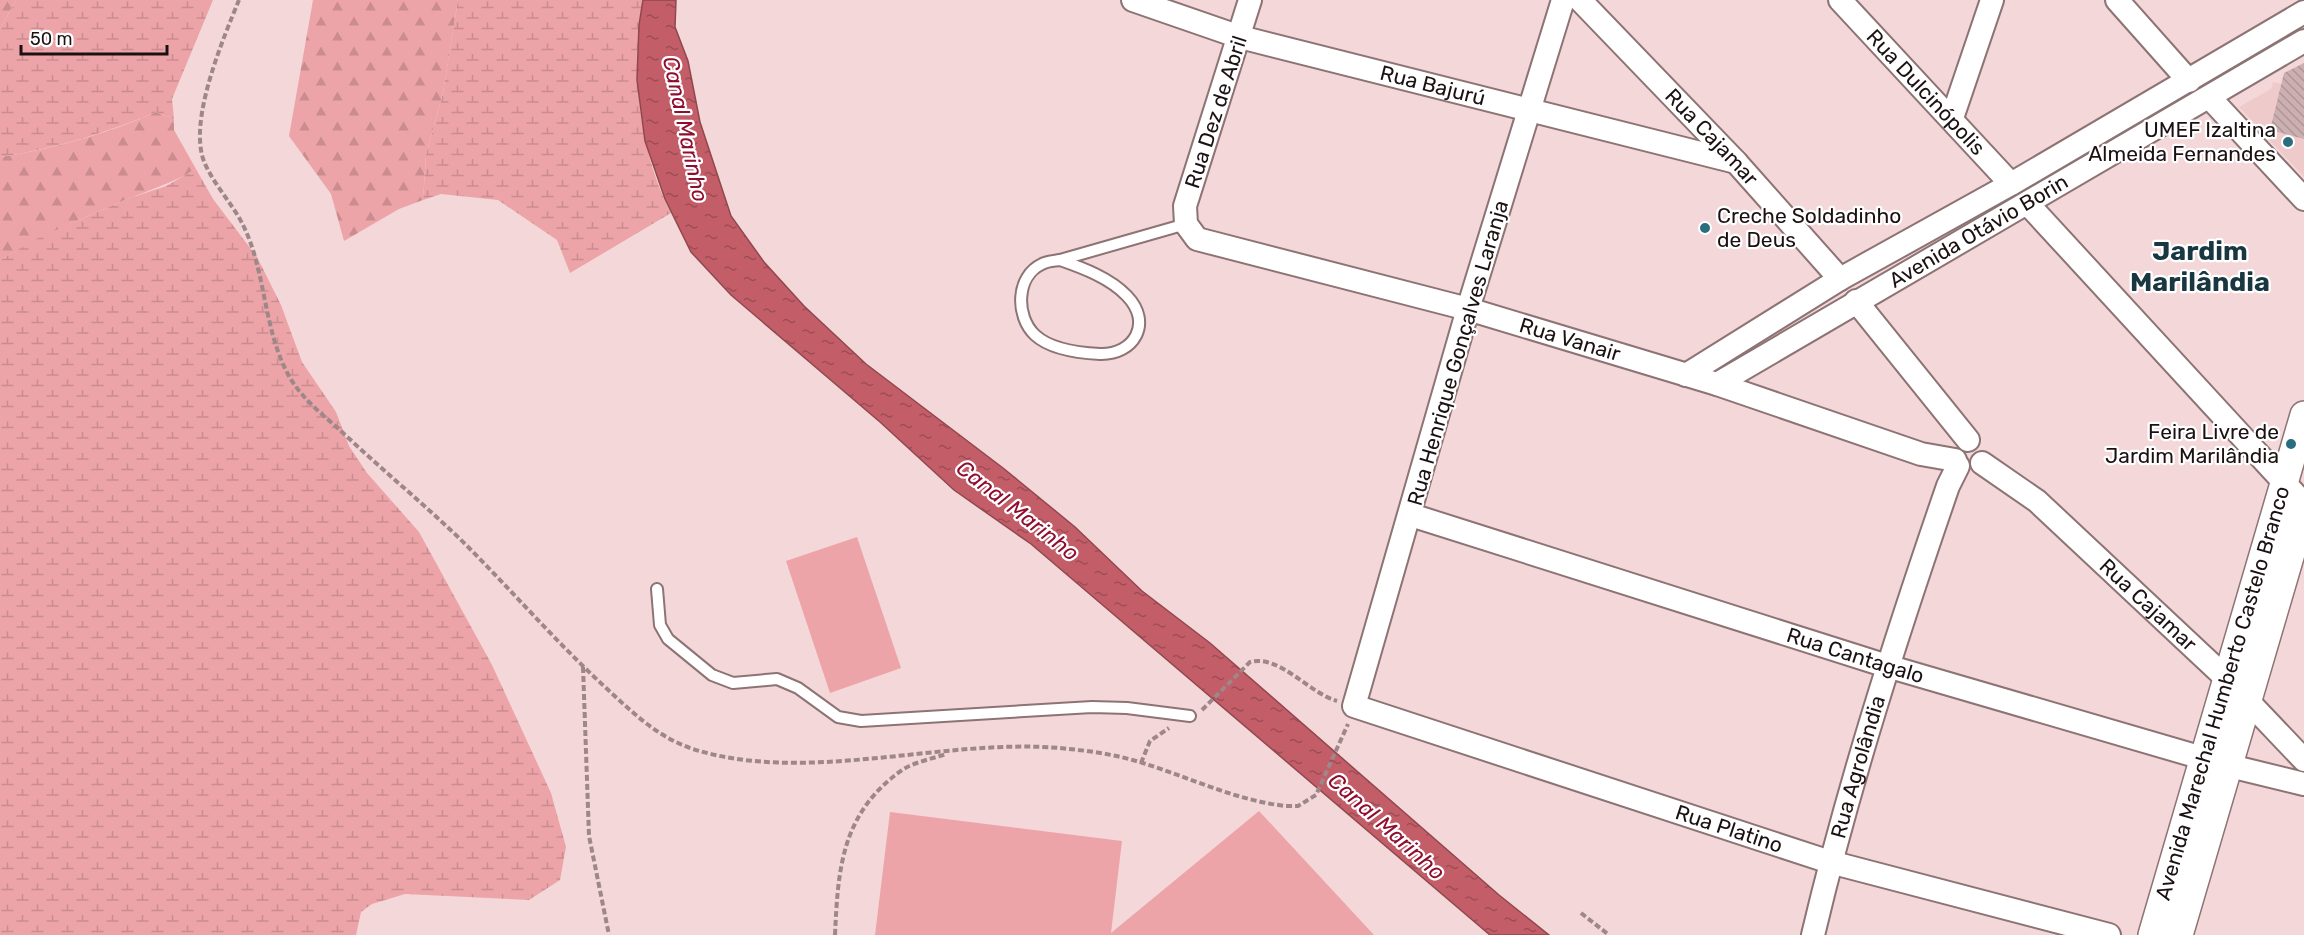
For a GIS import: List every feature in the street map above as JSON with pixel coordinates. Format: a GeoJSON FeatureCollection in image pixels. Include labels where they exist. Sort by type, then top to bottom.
{"type":"FeatureCollection","features":[{"type":"Feature","properties":{"kind":"street","name":"Rua Bajurú"},"geometry":{"type":"LineString","coordinates":[[1133,0],[1240,38],[1736,162]]}},
{"type":"Feature","properties":{"kind":"street","name":"Rua Dez de Abril"},"geometry":{"type":"LineString","coordinates":[[1186,224],[1185,206],[1240,38],[1250,0]]}},
{"type":"Feature","properties":{"kind":"street","name":"Rua Henrique Gonçalves Laranja"},"geometry":{"type":"LineString","coordinates":[[1354,706],[1411,515],[1468,309],[1563,0]]}},
{"type":"Feature","properties":{"kind":"street","name":"Rua Cajamar"},"geometry":{"type":"LineString","coordinates":[[1580,0],[1736,162],[1840,279]]}},
{"type":"Feature","properties":{"kind":"street","name":"Rua Dulcinópolis"},"geometry":{"type":"LineString","coordinates":[[1840,0],[2011,184]]}},
{"type":"Feature","properties":{"kind":"street"},"geometry":{"type":"LineString","coordinates":[[1952,118],[1992,0]]}},
{"type":"Feature","properties":{"kind":"street"},"geometry":{"type":"LineString","coordinates":[[2117,0],[2189,81]]}},
{"type":"Feature","properties":{"kind":"street","name":"Avenida Otávio Borin"},"geometry":{"type":"LineString","coordinates":[[1686,375],[1840,279],[2011,184],[2304,12]]}},
{"type":"Feature","properties":{"kind":"street","name":"Avenida Otávio Borin"},"geometry":{"type":"LineString","coordinates":[[1717,384],[2304,41]]}},
{"type":"Feature","properties":{"kind":"street"},"geometry":{"type":"LineString","coordinates":[[2210,98],[2304,199]]}},
{"type":"Feature","properties":{"kind":"street"},"geometry":{"type":"LineString","coordinates":[[2026,203],[2304,504]]}},
{"type":"Feature","properties":{"kind":"street","name":"Rua Vanair"},"geometry":{"type":"LineString","coordinates":[[1186,224],[1197,239],[1468,309],[1717,384],[1921,454],[1957,463]]}},
{"type":"Feature","properties":{"kind":"street"},"geometry":{"type":"LineString","coordinates":[[1856,301],[1968,440],[1980,444],[1984,457],[1982,463],[1970,470],[1957,463],[1957,447],[1968,440]]}},
{"type":"Feature","properties":{"kind":"street","name":"Avenida Marechal Humberto Castelo Branco"},"geometry":{"type":"LineString","coordinates":[[2152,935],[2304,415]]}},
{"type":"Feature","properties":{"kind":"street","name":"Rua Agrolândia"},"geometry":{"type":"LineString","coordinates":[[1813,935],[1830,862],[1887,666],[1957,463]]}},
{"type":"Feature","properties":{"kind":"street","name":"Rua Cajamar"},"geometry":{"type":"LineString","coordinates":[[1982,463],[2037,501],[2226,678],[2304,760]]}},
{"type":"Feature","properties":{"kind":"street","name":"Avenida Marechal Humberto Castelo Branco"},"geometry":{"type":"LineString","coordinates":[[2179,935],[2304,509]]}},
{"type":"Feature","properties":{"kind":"street","name":"Rua Cantagalo"},"geometry":{"type":"LineString","coordinates":[[1411,515],[1887,666],[2230,766],[2304,784]]}},
{"type":"Feature","properties":{"kind":"street","name":"Rua Platino"},"geometry":{"type":"LineString","coordinates":[[1354,706],[1830,862],[2109,935]]}},
{"type":"Feature","properties":{"kind":"lane"},"geometry":{"type":"LineString","coordinates":[[1060,260],[1083,268],[1119,288],[1136,308],[1139,322],[1137,337],[1129,347],[1114,353],[1084,352],[1060,347],[1035,335],[1026,321],[1021,306],[1022,290],[1028,275],[1042,263],[1060,260],[1186,224]]}},
{"type":"Feature","properties":{"kind":"lane"},"geometry":{"type":"LineString","coordinates":[[657,589],[660,625],[668,639],[712,675],[733,683],[777,679],[798,688],[838,717],[861,721],[1033,709],[1092,708],[1127,708],[1190,716]]}},
{"type":"Feature","properties":{"kind":"path"},"geometry":{"type":"LineString","coordinates":[[200,138],[212,74],[239,0]]}},
{"type":"Feature","properties":{"kind":"path"},"geometry":{"type":"LineString","coordinates":[[1212,701],[1250,662],[1267,660],[1333,700],[1354,706]]}},
{"type":"Feature","properties":{"kind":"path"},"geometry":{"type":"LineString","coordinates":[[583,666],[589,836],[609,935]]}},
{"type":"Feature","properties":{"kind":"path"},"geometry":{"type":"LineString","coordinates":[[1316,795],[1338,747]]}},
{"type":"Feature","properties":{"kind":"path"},"geometry":{"type":"LineString","coordinates":[[835,935],[837,885],[849,832],[874,795],[904,769],[952,751]]}},
{"type":"Feature","properties":{"kind":"path"},"geometry":{"type":"LineString","coordinates":[[1581,913],[1609,935]]}},
{"type":"Feature","properties":{"kind":"shaded area","name":"UMEF Izaltina Almeida Fernandes"},"geometry":{"type":"Polygon","coordinates":[[[2304,63],[2304,177],[2239,107],[2271,89],[2273,82],[2282,84],[2304,63]]]}},
{"type":"Feature","properties":{"kind":"green space"},"geometry":{"type":"Polygon","coordinates":[[[0,0],[16,0],[0,29],[0,0]]]}},
{"type":"Feature","properties":{"kind":"green space"},"geometry":{"type":"Polygon","coordinates":[[[16,0],[213,0],[172,99],[174,119],[156,112],[80,139],[40,150],[0,157],[0,29],[16,0]]]}},
{"type":"Feature","properties":{"kind":"green space"},"geometry":{"type":"Polygon","coordinates":[[[313,0],[458,0],[443,93],[426,155],[423,200],[399,209],[344,241],[331,194],[289,136],[313,0]]]}},
{"type":"Feature","properties":{"kind":"green space"},"geometry":{"type":"Polygon","coordinates":[[[458,0],[643,0],[638,54],[640,109],[651,162],[671,213],[570,273],[557,240],[498,200],[441,194],[423,200],[426,155],[443,93],[458,0]]]}},
{"type":"Feature","properties":{"kind":"green space"},"geometry":{"type":"Polygon","coordinates":[[[156,112],[174,119],[174,130],[196,169],[61,228],[0,260],[0,157],[80,140],[156,112]]]}},
{"type":"Feature","properties":{"kind":"green space"},"geometry":{"type":"Polygon","coordinates":[[[196,169],[213,199],[257,257],[281,305],[302,362],[336,412],[349,446],[367,473],[419,532],[492,665],[551,793],[566,847],[560,880],[529,900],[405,894],[372,904],[361,912],[356,935],[0,935],[0,260],[40,237],[127,199],[166,186],[196,169]]]}},
{"type":"Feature","properties":{"kind":"green space"},"geometry":{"type":"Polygon","coordinates":[[[857,537],[901,668],[830,693],[786,561],[857,537]]]}},
{"type":"Feature","properties":{"kind":"green space"},"geometry":{"type":"Polygon","coordinates":[[[1259,811],[1374,935],[875,935],[890,812],[1122,841],[1111,933],[1259,811]]]}},
{"type":"Feature","properties":{"kind":"water","name":"Canal Marinho"},"geometry":{"type":"Polygon","coordinates":[[[643,0],[676,0],[675,27],[688,61],[700,122],[731,216],[764,262],[804,306],[866,364],[1003,468],[1075,527],[1142,591],[1210,643],[1499,895],[1549,935],[1490,935],[1031,544],[954,490],[880,422],[731,295],[691,252],[665,199],[645,141],[637,80],[639,25],[643,0]]]}},
{"type":"Feature","properties":{"kind":"building"},"geometry":{"type":"Polygon","coordinates":[[[2304,63],[2304,139],[2270,130],[2284,73],[2304,63]]]}},
{"type":"Feature","properties":{"kind":"place","name":"UMEF Izaltina Almeida Fernandes"},"geometry":{"type":"Point","coordinates":[2288,142]}},
{"type":"Feature","properties":{"kind":"place","name":"Creche Soldadinho de Deus"},"geometry":{"type":"Point","coordinates":[1705,228]}},
{"type":"Feature","properties":{"kind":"place","name":"Feira Livre de Jardim Marilândia"},"geometry":{"type":"Point","coordinates":[2291,444]}},
{"type":"Feature","properties":{"kind":"district","name":"Jardim Marilândia"},"geometry":{"type":"Point","coordinates":[2200,266]}}]}
